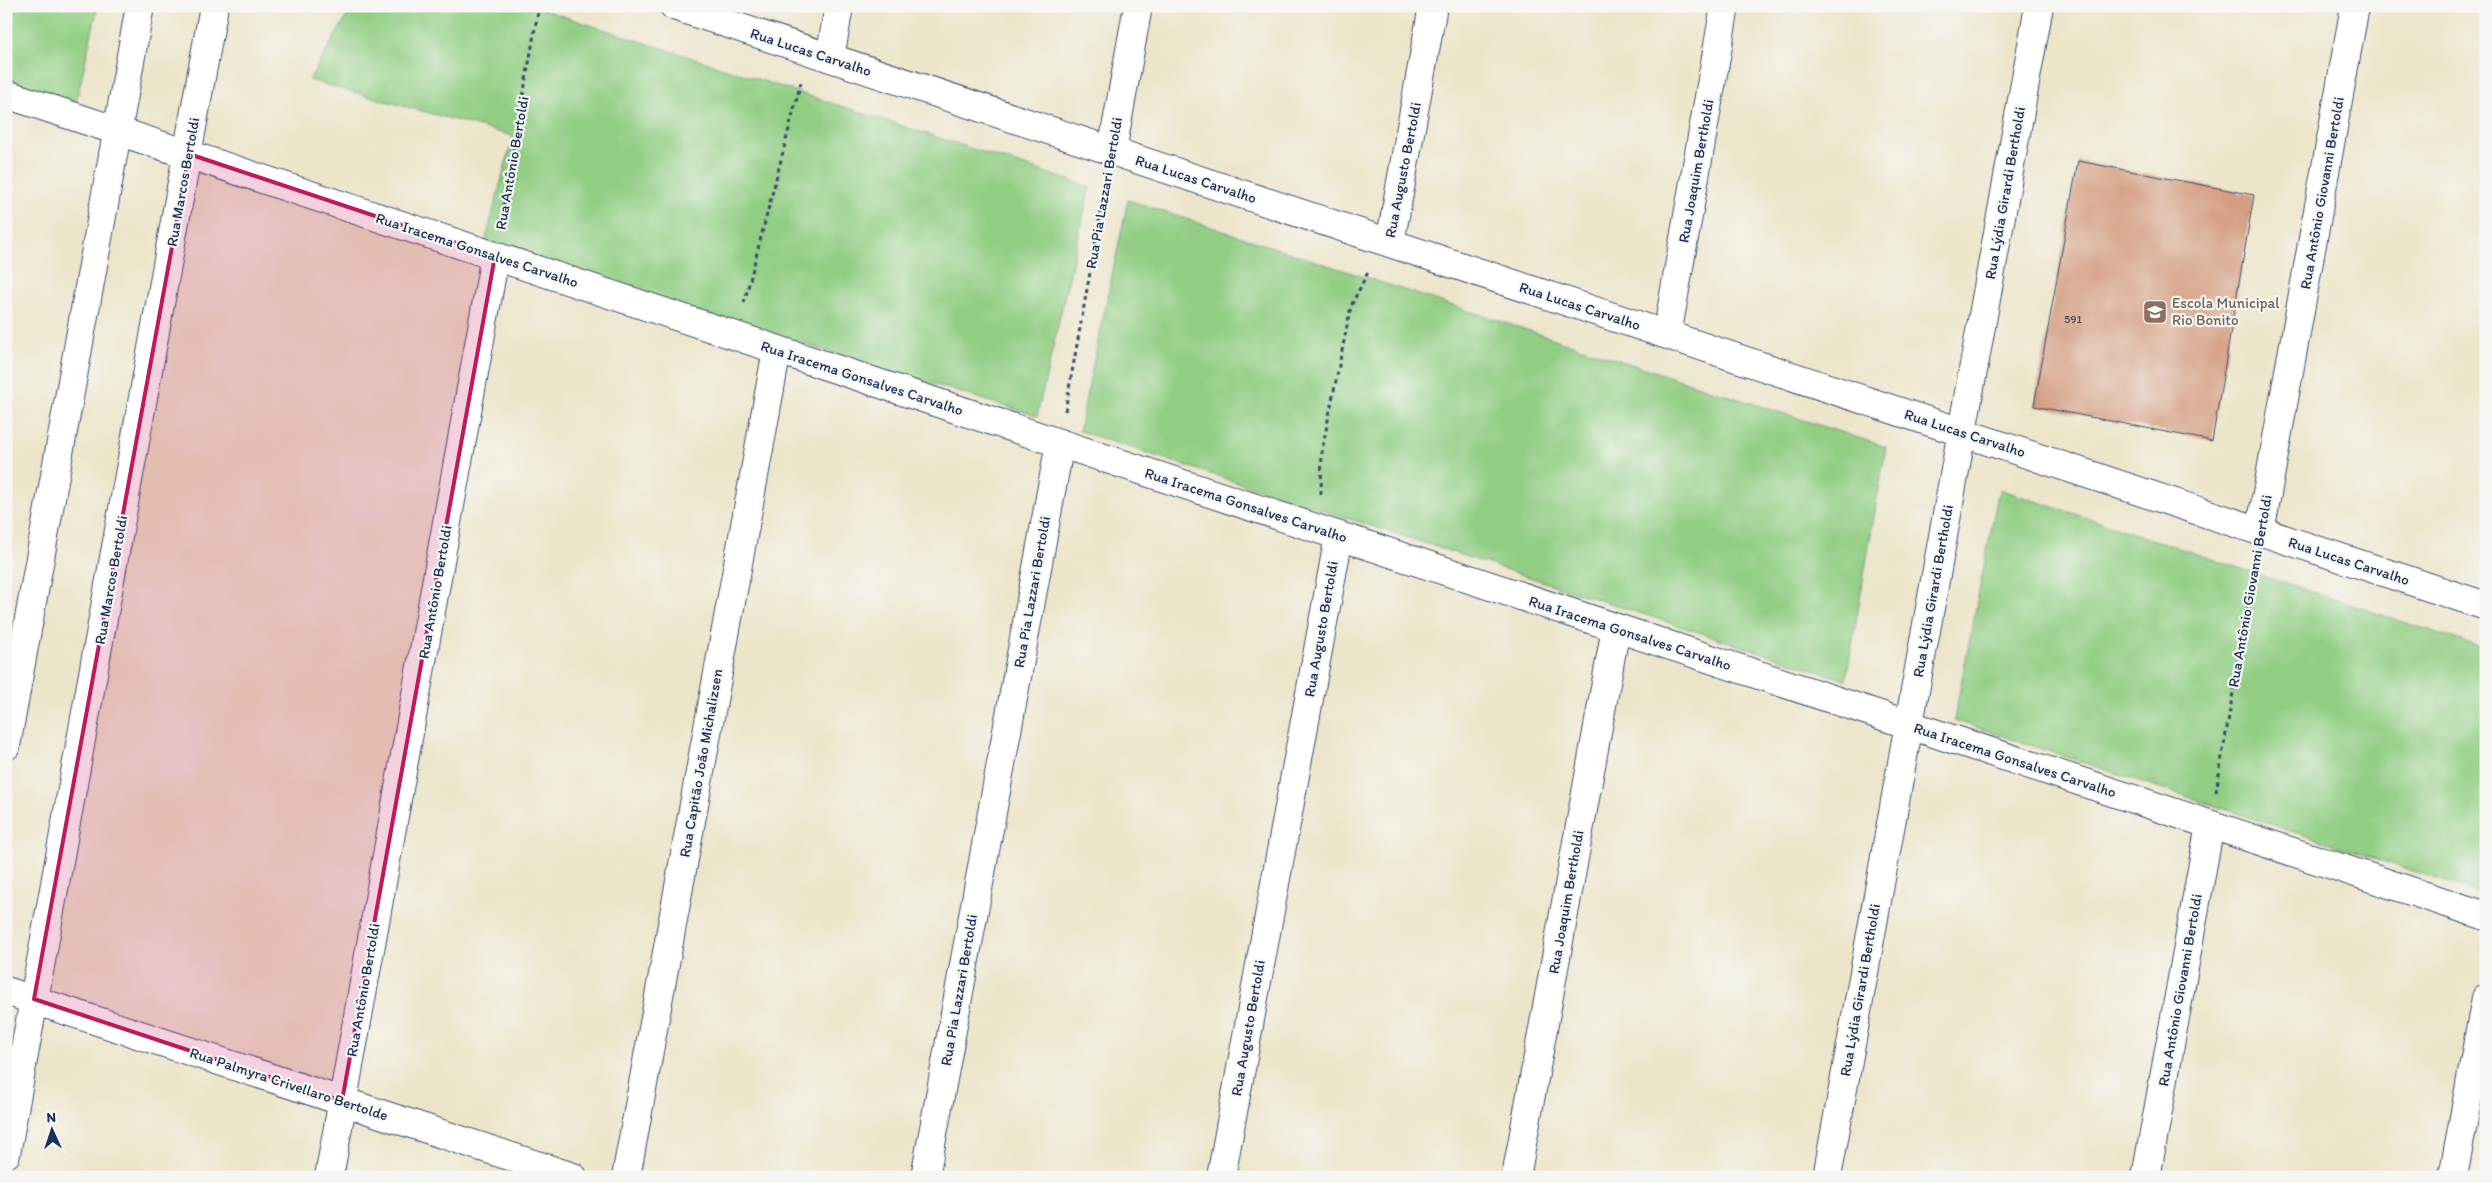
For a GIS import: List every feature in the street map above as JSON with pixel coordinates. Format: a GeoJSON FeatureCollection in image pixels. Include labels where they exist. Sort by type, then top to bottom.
{"type":"FeatureCollection","features":[{"type":"Feature","properties":{"kind":"street"},"geometry":{"type":"LineString","coordinates":[[6,746],[140,6]]}},
{"type":"Feature","properties":{"kind":"street","name":"Rua Marcos Bertoldi"},"geometry":{"type":"LineString","coordinates":[[6,1154],[189,154],[214,6]]}},
{"type":"Feature","properties":{"kind":"street","name":"Rua Lucas Carvalho"},"geometry":{"type":"LineString","coordinates":[[674,6],[2486,606]]}},
{"type":"Feature","properties":{"kind":"street"},"geometry":{"type":"LineString","coordinates":[[819,54],[839,6]]}},
{"type":"Feature","properties":{"kind":"street","name":"Rua Pia Lazzari Bertoldi"},"geometry":{"type":"LineString","coordinates":[[1112,151],[1138,6]]}},
{"type":"Feature","properties":{"kind":"street","name":"Rua Augusto Bertoldi"},"geometry":{"type":"LineString","coordinates":[[1390,243],[1433,6]]}},
{"type":"Feature","properties":{"kind":"street","name":"Rua Joaquim Bertholdi"},"geometry":{"type":"LineString","coordinates":[[1667,335],[1725,6]]}},
{"type":"Feature","properties":{"kind":"street","name":"Rua Lýdia Girardi Bertholdi"},"geometry":{"type":"LineString","coordinates":[[1826,1177],[2039,6]]}},
{"type":"Feature","properties":{"kind":"street","name":"Rua Antônio Giovanni Bertoldi"},"geometry":{"type":"LineString","coordinates":[[2260,532],[2355,6]]}},
{"type":"Feature","properties":{"kind":"street","name":"Rua Iracema Gonsalves Carvalho"},"geometry":{"type":"LineString","coordinates":[[6,94],[2486,916]]}},
{"type":"Feature","properties":{"kind":"street","name":"Rua Antônio Bertoldi"},"geometry":{"type":"LineString","coordinates":[[329,1177],[495,256]]}},
{"type":"Feature","properties":{"kind":"street","name":"Rua Capitão João Michalizsen"},"geometry":{"type":"LineString","coordinates":[[626,1177],[777,350]]}},
{"type":"Feature","properties":{"kind":"street","name":"Rua Pia Lazzari Bertoldi"},"geometry":{"type":"LineString","coordinates":[[925,1177],[1060,443]]}},
{"type":"Feature","properties":{"kind":"street","name":"Rua Augusto Bertoldi"},"geometry":{"type":"LineString","coordinates":[[1220,1177],[1338,536]]}},
{"type":"Feature","properties":{"kind":"street","name":"Rua Joaquim Bertholdi"},"geometry":{"type":"LineString","coordinates":[[1516,1177],[1616,628]]}},
{"type":"Feature","properties":{"kind":"street","name":"Rua Antônio Giovanni Bertoldi"},"geometry":{"type":"LineString","coordinates":[[2146,1177],[2210,825]]}},
{"type":"Feature","properties":{"kind":"street","name":"Rua Palmyra Crivellaro Bertolde"},"geometry":{"type":"LineString","coordinates":[[6,991],[573,1177]]}},
{"type":"Feature","properties":{"kind":"street"},"geometry":{"type":"LineString","coordinates":[[2453,1177],[2486,998]]}},
{"type":"Feature","properties":{"kind":"path","name":"Rua Antônio Bertoldi"},"geometry":{"type":"LineString","coordinates":[[495,256],[539,6]]}},
{"type":"Feature","properties":{"kind":"path"},"geometry":{"type":"LineString","coordinates":[[736,336],[819,54]]}},
{"type":"Feature","properties":{"kind":"path","name":"Rua Pia Lazzari Bertoldi"},"geometry":{"type":"LineString","coordinates":[[1060,443],[1112,151]]}},
{"type":"Feature","properties":{"kind":"path","name":"Rua Augusto Bertoldi"},"geometry":{"type":"LineString","coordinates":[[1338,536],[1321,497],[1322,450],[1351,306],[1359,285],[1390,243]]}},
{"type":"Feature","properties":{"kind":"path","name":"Rua Antônio Giovanni Bertoldi"},"geometry":{"type":"LineString","coordinates":[[2210,825],[2260,532]]}},
{"type":"Feature","properties":{"kind":"highlighted area"},"geometry":{"type":"Polygon","coordinates":[[[189,154],[495,256],[342,1101],[34,999],[189,154]]]}},
{"type":"Feature","properties":{"kind":"green space"},"geometry":{"type":"Polygon","coordinates":[[[6,6],[98,6],[76,102],[6,80],[6,6]]]}},
{"type":"Feature","properties":{"kind":"green space"},"geometry":{"type":"Polygon","coordinates":[[[353,6],[532,6],[1090,187],[1037,416],[484,246],[513,136],[309,80],[353,6]]]}},
{"type":"Feature","properties":{"kind":"green space"},"geometry":{"type":"Polygon","coordinates":[[[1128,200],[1886,447],[1846,680],[1079,431],[1128,200]]]}},
{"type":"Feature","properties":{"kind":"green space"},"geometry":{"type":"Polygon","coordinates":[[[1999,489],[2486,649],[2486,895],[1954,720],[1999,489]]]}},
{"type":"Feature","properties":{"kind":"building","name":"Escola Municipal Rio Bonito"},"geometry":{"type":"Polygon","coordinates":[[[2078,161],[2254,195],[2212,441],[2034,406],[2078,161]]]}},
{"type":"Feature","properties":{"kind":"place","name":"Escola Municipal Rio Bonito"},"geometry":{"type":"Point","coordinates":[2155,312]}}]}
